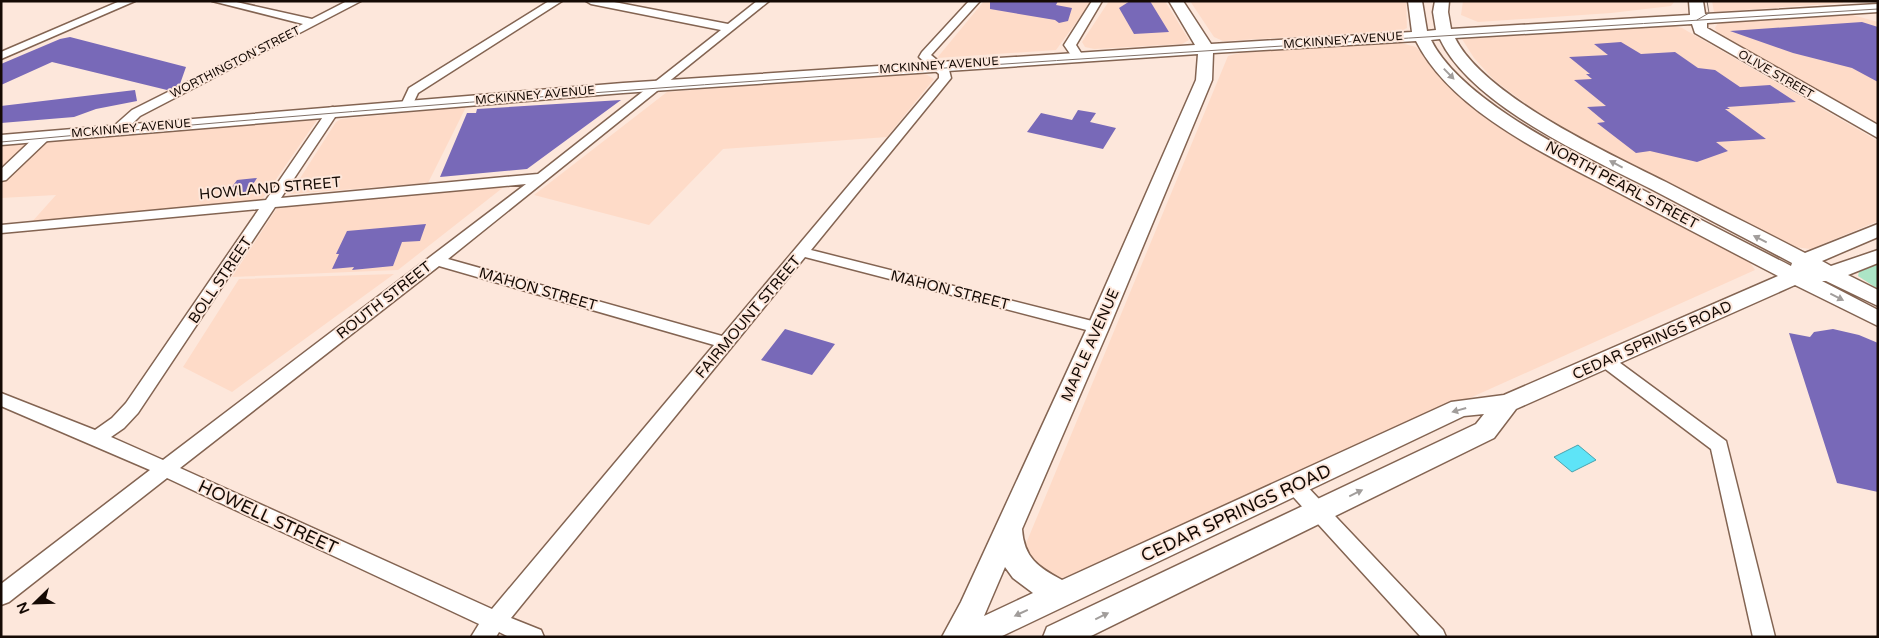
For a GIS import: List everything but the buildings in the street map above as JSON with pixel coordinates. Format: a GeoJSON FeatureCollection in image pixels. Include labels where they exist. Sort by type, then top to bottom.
{"type":"FeatureCollection","features":[{"type":"Feature","properties":{"kind":"main road"},"geometry":{"type":"LineString","coordinates":[[1176,1],[1206,48]]}},
{"type":"Feature","properties":{"kind":"main road","name":"NORTH PEARL STREET"},"geometry":{"type":"LineString","coordinates":[[1415,1],[1415,19],[1421,35],[1436,61],[1469,93],[1511,123],[1586,167],[1800,269]]}},
{"type":"Feature","properties":{"kind":"main road","name":"NORTH PEARL STREET"},"geometry":{"type":"LineString","coordinates":[[1442,1],[1440,16],[1446,34],[1459,56],[1479,78],[1534,117],[1800,269],[1878,319]]}},
{"type":"Feature","properties":{"kind":"main road"},"geometry":{"type":"LineString","coordinates":[[1696,1],[1698,19]]}},
{"type":"Feature","properties":{"kind":"main road","name":"MCKINNEY AVENUE"},"geometry":{"type":"LineString","coordinates":[[1,140],[407,105],[935,65],[1698,19],[1866,6]]}},
{"type":"Feature","properties":{"kind":"main road"},"geometry":{"type":"LineString","coordinates":[[1866,6],[1878,16]]}},
{"type":"Feature","properties":{"kind":"main road","name":"OLIVE STREET"},"geometry":{"type":"LineString","coordinates":[[1698,19],[1700,30],[1878,133]]}},
{"type":"Feature","properties":{"kind":"main road","name":"MAPLE AVENUE"},"geometry":{"type":"LineString","coordinates":[[957,637],[972,610],[1098,328],[1204,80],[1208,62],[1206,48]]}},
{"type":"Feature","properties":{"kind":"main road","name":"CEDAR SPRINGS ROAD"},"geometry":{"type":"LineString","coordinates":[[969,637],[1460,408],[1507,403],[1606,362],[1878,230]]}},
{"type":"Feature","properties":{"kind":"main road","name":"CEDAR SPRINGS ROAD"},"geometry":{"type":"LineString","coordinates":[[1800,269],[1831,274],[1878,256]]}},
{"type":"Feature","properties":{"kind":"main road"},"geometry":{"type":"LineString","coordinates":[[1831,274],[1878,299]]}},
{"type":"Feature","properties":{"kind":"main road","name":"CEDAR SPRINGS ROAD"},"geometry":{"type":"LineString","coordinates":[[1058,637],[1485,430],[1507,403]]}},
{"type":"Feature","properties":{"kind":"main road"},"geometry":{"type":"LineString","coordinates":[[1242,510],[1265,537]]}},
{"type":"Feature","properties":{"kind":"main road"},"geometry":{"type":"LineString","coordinates":[[1008,528],[1008,541],[1020,568],[1039,583],[1062,594]]}},
{"type":"Feature","properties":{"kind":"street"},"geometry":{"type":"LineString","coordinates":[[1,56],[130,1]]}},
{"type":"Feature","properties":{"kind":"street"},"geometry":{"type":"LineString","coordinates":[[217,1],[313,23]]}},
{"type":"Feature","properties":{"kind":"street","name":"WORTHINGTON STREET"},"geometry":{"type":"LineString","coordinates":[[119,129],[136,113],[356,1]]}},
{"type":"Feature","properties":{"kind":"street"},"geometry":{"type":"LineString","coordinates":[[407,105],[413,91],[557,1]]}},
{"type":"Feature","properties":{"kind":"street"},"geometry":{"type":"LineString","coordinates":[[591,1],[730,28]]}},
{"type":"Feature","properties":{"kind":"street","name":"ROUTH STREET"},"geometry":{"type":"LineString","coordinates":[[1,596],[542,178],[764,1]]}},
{"type":"Feature","properties":{"kind":"street","name":"FAIRMOUNT STREET"},"geometry":{"type":"LineString","coordinates":[[488,628],[945,78],[945,73],[925,57],[926,54],[975,1]]}},
{"type":"Feature","properties":{"kind":"street"},"geometry":{"type":"LineString","coordinates":[[1077,56],[1070,45],[1097,1]]}},
{"type":"Feature","properties":{"kind":"street","name":"BOLL STREET"},"geometry":{"type":"LineString","coordinates":[[96,439],[118,423],[132,408],[333,111]]}},
{"type":"Feature","properties":{"kind":"street"},"geometry":{"type":"LineString","coordinates":[[1,178],[44,136]]}},
{"type":"Feature","properties":{"kind":"street","name":"HOWLAND STREET"},"geometry":{"type":"LineString","coordinates":[[1,229],[542,178]]}},
{"type":"Feature","properties":{"kind":"street","name":"MAHON STREET"},"geometry":{"type":"LineString","coordinates":[[802,252],[1098,328]]}},
{"type":"Feature","properties":{"kind":"street","name":"MAHON STREET"},"geometry":{"type":"LineString","coordinates":[[436,260],[726,343]]}},
{"type":"Feature","properties":{"kind":"street"},"geometry":{"type":"LineString","coordinates":[[1606,362],[1719,446],[1764,637]]}},
{"type":"Feature","properties":{"kind":"street","name":"HOWELL STREET"},"geometry":{"type":"LineString","coordinates":[[1,400],[166,470],[488,628],[533,637]]}},
{"type":"Feature","properties":{"kind":"street"},"geometry":{"type":"LineString","coordinates":[[1294,485],[1435,637]]}},
{"type":"Feature","properties":{"kind":"shaded area"},"geometry":{"type":"Polygon","coordinates":[[[984,1],[1092,1],[1056,50],[937,58],[984,1]]]}},
{"type":"Feature","properties":{"kind":"shaded area"},"geometry":{"type":"Polygon","coordinates":[[[1109,1],[1165,1],[1189,40],[1182,44],[1094,49],[1085,47],[1082,42],[1109,1]]]}},
{"type":"Feature","properties":{"kind":"shaded area"},"geometry":{"type":"Polygon","coordinates":[[[1190,1],[1406,1],[1407,28],[1401,31],[1223,41],[1214,37],[1190,1]]]}},
{"type":"Feature","properties":{"kind":"shaded area"},"geometry":{"type":"Polygon","coordinates":[[[1463,1],[1675,1],[1671,6],[1611,13],[1478,22],[1461,15],[1463,1]]]}},
{"type":"Feature","properties":{"kind":"shaded area"},"geometry":{"type":"Polygon","coordinates":[[[1712,1],[1843,1],[1843,3],[1714,12],[1712,1]]]}},
{"type":"Feature","properties":{"kind":"shaded area"},"geometry":{"type":"Polygon","coordinates":[[[1849,14],[1878,22],[1878,124],[1718,34],[1715,28],[1718,23],[1723,22],[1849,14]]]}},
{"type":"Feature","properties":{"kind":"shaded area"},"geometry":{"type":"Polygon","coordinates":[[[1673,26],[1682,28],[1878,141],[1878,221],[1811,249],[1794,247],[1581,139],[1529,106],[1494,80],[1474,58],[1462,39],[1673,26]]]}},
{"type":"Feature","properties":{"kind":"shaded area"},"geometry":{"type":"Polygon","coordinates":[[[1401,43],[1416,47],[1448,84],[1460,94],[1604,185],[1749,261],[1755,270],[1076,575],[1057,579],[1047,576],[1025,553],[1025,546],[1228,56],[1240,53],[1401,43]]]}},
{"type":"Feature","properties":{"kind":"shaded area"},"geometry":{"type":"Polygon","coordinates":[[[924,73],[934,79],[887,137],[723,149],[649,225],[534,195],[667,92],[924,73]]]}},
{"type":"Feature","properties":{"kind":"shaded area"},"geometry":{"type":"Polygon","coordinates":[[[466,107],[428,183],[290,194],[336,122],[341,119],[466,107]]]}},
{"type":"Feature","properties":{"kind":"shaded area"},"geometry":{"type":"Polygon","coordinates":[[[317,120],[259,204],[30,224],[56,195],[1,198],[1,145],[317,120]]]}},
{"type":"Feature","properties":{"kind":"shaded area"},"geometry":{"type":"Polygon","coordinates":[[[505,186],[398,270],[232,277],[277,208],[505,186]]]}},
{"type":"Feature","properties":{"kind":"shaded area"},"geometry":{"type":"Polygon","coordinates":[[[394,274],[232,392],[183,367],[239,279],[394,274]]]}},
{"type":"Feature","properties":{"kind":"green space"},"geometry":{"type":"Polygon","coordinates":[[[1878,264],[1878,289],[1858,276],[1859,272],[1878,264]]]}},
{"type":"Feature","properties":{"kind":"water"},"geometry":{"type":"Polygon","coordinates":[[[1578,445],[1596,460],[1572,472],[1554,457],[1578,445]]]}},
{"type":"Feature","properties":{"kind":"tram line"},"geometry":{"type":"LineString","coordinates":[[1697,20],[1709,13],[1707,1]]}},
{"type":"Feature","properties":{"kind":"tram line"},"geometry":{"type":"LineString","coordinates":[[1,142],[470,102],[939,68],[1878,9]]}}]}
